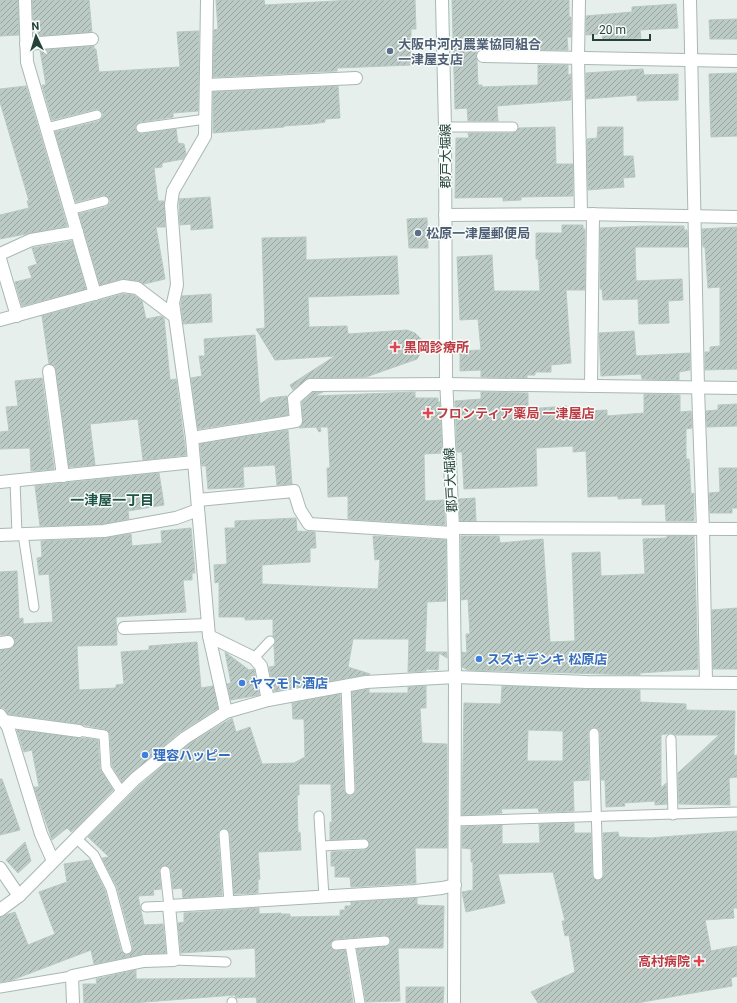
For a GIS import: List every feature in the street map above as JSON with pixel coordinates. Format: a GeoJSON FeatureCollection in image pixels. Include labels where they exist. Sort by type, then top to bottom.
{"type":"FeatureCollection","features":[{"type":"Feature","properties":{"kind":"street"},"geometry":{"type":"LineString","coordinates":[[25,0],[27,62],[95,294]]}},
{"type":"Feature","properties":{"kind":"street"},"geometry":{"type":"LineString","coordinates":[[207,0],[206,136],[173,191],[171,205],[177,285],[173,303],[192,438],[209,631],[226,712]]}},
{"type":"Feature","properties":{"kind":"street","name":"郡戸大堀線"},"geometry":{"type":"LineString","coordinates":[[442,0],[445,127],[446,384],[453,530],[455,677],[454,1003]]}},
{"type":"Feature","properties":{"kind":"street"},"geometry":{"type":"LineString","coordinates":[[579,0],[578,57],[587,214],[591,386]]}},
{"type":"Feature","properties":{"kind":"street"},"geometry":{"type":"LineString","coordinates":[[690,0],[706,682]]}},
{"type":"Feature","properties":{"kind":"street"},"geometry":{"type":"LineString","coordinates":[[26,44],[92,39]]}},
{"type":"Feature","properties":{"kind":"street"},"geometry":{"type":"LineString","coordinates":[[483,56],[578,57],[692,62],[737,61]]}},
{"type":"Feature","properties":{"kind":"street"},"geometry":{"type":"LineString","coordinates":[[206,85],[356,78]]}},
{"type":"Feature","properties":{"kind":"street"},"geometry":{"type":"LineString","coordinates":[[445,214],[587,214],[737,217]]}},
{"type":"Feature","properties":{"kind":"street"},"geometry":{"type":"LineString","coordinates":[[0,254],[31,240],[77,232]]}},
{"type":"Feature","properties":{"kind":"street"},"geometry":{"type":"LineString","coordinates":[[0,259],[17,316]]}},
{"type":"Feature","properties":{"kind":"street"},"geometry":{"type":"LineString","coordinates":[[0,320],[123,286],[137,288],[174,316]]}},
{"type":"Feature","properties":{"kind":"street"},"geometry":{"type":"LineString","coordinates":[[49,371],[63,476]]}},
{"type":"Feature","properties":{"kind":"street"},"geometry":{"type":"LineString","coordinates":[[192,438],[296,420],[294,399],[310,385],[446,384],[737,388]]}},
{"type":"Feature","properties":{"kind":"street"},"geometry":{"type":"LineString","coordinates":[[0,482],[194,462]]}},
{"type":"Feature","properties":{"kind":"street"},"geometry":{"type":"LineString","coordinates":[[0,535],[104,531],[176,518],[198,505],[294,492],[300,510],[309,524],[453,530],[737,529]]}},
{"type":"Feature","properties":{"kind":"street"},"geometry":{"type":"LineString","coordinates":[[124,628],[209,631],[254,658],[261,666],[268,700]]}},
{"type":"Feature","properties":{"kind":"street"},"geometry":{"type":"LineString","coordinates":[[0,910],[18,896],[122,792],[185,738],[226,712],[268,700],[366,682],[455,677],[587,682],[737,683]]}},
{"type":"Feature","properties":{"kind":"street"},"geometry":{"type":"LineString","coordinates":[[2,718],[79,731]]}},
{"type":"Feature","properties":{"kind":"street"},"geometry":{"type":"LineString","coordinates":[[2,718],[8,727],[41,834],[53,861]]}},
{"type":"Feature","properties":{"kind":"street"},"geometry":{"type":"LineString","coordinates":[[0,868],[18,896]]}},
{"type":"Feature","properties":{"kind":"street"},"geometry":{"type":"LineString","coordinates":[[73,1003],[72,976],[144,961],[174,960],[169,906],[415,891],[455,884]]}},
{"type":"Feature","properties":{"kind":"lane"},"geometry":{"type":"LineString","coordinates":[[46,128],[97,115]]}},
{"type":"Feature","properties":{"kind":"lane"},"geometry":{"type":"LineString","coordinates":[[141,128],[206,119]]}},
{"type":"Feature","properties":{"kind":"lane"},"geometry":{"type":"LineString","coordinates":[[445,127],[513,127]]}},
{"type":"Feature","properties":{"kind":"lane"},"geometry":{"type":"LineString","coordinates":[[70,210],[104,200]]}},
{"type":"Feature","properties":{"kind":"lane"},"geometry":{"type":"LineString","coordinates":[[15,480],[20,534],[34,607]]}},
{"type":"Feature","properties":{"kind":"lane"},"geometry":{"type":"LineString","coordinates":[[254,658],[270,640]]}},
{"type":"Feature","properties":{"kind":"lane"},"geometry":{"type":"LineString","coordinates":[[346,686],[350,790]]}},
{"type":"Feature","properties":{"kind":"lane"},"geometry":{"type":"LineString","coordinates":[[79,731],[104,735],[106,768],[122,792]]}},
{"type":"Feature","properties":{"kind":"lane"},"geometry":{"type":"LineString","coordinates":[[594,733],[598,874]]}},
{"type":"Feature","properties":{"kind":"lane"},"geometry":{"type":"LineString","coordinates":[[671,739],[673,815]]}},
{"type":"Feature","properties":{"kind":"lane"},"geometry":{"type":"LineString","coordinates":[[454,821],[737,812]]}},
{"type":"Feature","properties":{"kind":"lane"},"geometry":{"type":"LineString","coordinates":[[320,816],[324,896]]}},
{"type":"Feature","properties":{"kind":"lane"},"geometry":{"type":"LineString","coordinates":[[224,834],[229,902]]}},
{"type":"Feature","properties":{"kind":"lane"},"geometry":{"type":"LineString","coordinates":[[76,838],[94,855],[110,889],[127,949]]}},
{"type":"Feature","properties":{"kind":"lane"},"geometry":{"type":"LineString","coordinates":[[321,846],[364,844]]}},
{"type":"Feature","properties":{"kind":"lane"},"geometry":{"type":"LineString","coordinates":[[146,907],[169,906],[165,871]]}},
{"type":"Feature","properties":{"kind":"lane"},"geometry":{"type":"LineString","coordinates":[[336,945],[385,941]]}},
{"type":"Feature","properties":{"kind":"lane"},"geometry":{"type":"LineString","coordinates":[[350,944],[360,1003]]}},
{"type":"Feature","properties":{"kind":"lane"},"geometry":{"type":"LineString","coordinates":[[174,960],[226,962]]}},
{"type":"Feature","properties":{"kind":"lane"},"geometry":{"type":"LineString","coordinates":[[0,988],[72,976]]}},
{"type":"Feature","properties":{"kind":"building"},"geometry":{"type":"Polygon","coordinates":[[[0,0],[18,0],[19,35],[0,36],[0,0]]]}},
{"type":"Feature","properties":{"kind":"building"},"geometry":{"type":"Polygon","coordinates":[[[32,0],[89,0],[92,32],[37,36],[37,33],[34,33],[32,0]]]}},
{"type":"Feature","properties":{"kind":"building"},"geometry":{"type":"Polygon","coordinates":[[[216,0],[264,0],[265,5],[352,0],[415,0],[416,29],[411,29],[411,65],[337,68],[337,71],[213,77],[214,30],[218,29],[216,0]]]}},
{"type":"Feature","properties":{"kind":"building"},"geometry":{"type":"Polygon","coordinates":[[[452,0],[569,0],[571,37],[567,37],[568,50],[538,50],[538,37],[536,36],[477,37],[476,56],[478,85],[482,85],[482,87],[538,85],[538,65],[568,65],[568,75],[571,74],[571,100],[497,106],[498,121],[468,121],[467,108],[455,109],[452,0]]]}},
{"type":"Feature","properties":{"kind":"building"},"geometry":{"type":"Polygon","coordinates":[[[676,4],[678,28],[640,30],[641,38],[603,40],[602,34],[586,35],[586,16],[632,12],[632,7],[676,4]]]}},
{"type":"Feature","properties":{"kind":"building"},"geometry":{"type":"Polygon","coordinates":[[[737,19],[737,39],[710,39],[709,20],[737,19]]]}},
{"type":"Feature","properties":{"kind":"building"},"geometry":{"type":"Polygon","coordinates":[[[199,31],[198,111],[173,113],[173,117],[140,122],[135,126],[137,132],[141,134],[176,129],[178,143],[184,144],[186,154],[183,159],[162,163],[162,167],[154,168],[158,201],[164,201],[165,227],[156,227],[165,279],[144,284],[138,281],[121,279],[100,285],[79,214],[106,207],[110,203],[110,199],[103,195],[76,202],[55,132],[99,121],[103,117],[103,113],[99,109],[96,109],[52,120],[42,85],[46,85],[40,50],[94,46],[94,49],[96,49],[99,72],[180,67],[177,32],[199,31]]]}},
{"type":"Feature","properties":{"kind":"building"},"geometry":{"type":"Polygon","coordinates":[[[643,69],[644,75],[678,74],[678,100],[637,101],[637,95],[586,99],[586,73],[643,69]]]}},
{"type":"Feature","properties":{"kind":"building"},"geometry":{"type":"Polygon","coordinates":[[[737,73],[737,136],[711,137],[709,74],[737,73]]]}},
{"type":"Feature","properties":{"kind":"building"},"geometry":{"type":"Polygon","coordinates":[[[26,86],[67,226],[0,239],[0,215],[29,208],[27,201],[29,201],[0,102],[0,89],[26,86]]]}},
{"type":"Feature","properties":{"kind":"building"},"geometry":{"type":"Polygon","coordinates":[[[338,86],[340,118],[325,119],[325,122],[312,124],[213,133],[213,92],[338,86]]]}},
{"type":"Feature","properties":{"kind":"building"},"geometry":{"type":"Polygon","coordinates":[[[555,127],[556,164],[573,164],[573,196],[521,197],[521,200],[503,201],[503,197],[455,198],[456,138],[469,138],[468,133],[513,133],[519,128],[555,127]]]}},
{"type":"Feature","properties":{"kind":"building"},"geometry":{"type":"Polygon","coordinates":[[[598,127],[623,127],[623,156],[633,156],[635,177],[623,178],[624,187],[588,190],[587,139],[597,138],[598,127]]]}},
{"type":"Feature","properties":{"kind":"building"},"geometry":{"type":"Polygon","coordinates":[[[210,197],[213,228],[191,230],[191,224],[180,225],[179,199],[210,197]]]}},
{"type":"Feature","properties":{"kind":"building"},"geometry":{"type":"Polygon","coordinates":[[[427,218],[428,248],[409,248],[407,219],[427,218]]]}},
{"type":"Feature","properties":{"kind":"building"},"geometry":{"type":"Polygon","coordinates":[[[562,225],[583,225],[583,229],[585,229],[585,290],[566,290],[571,363],[551,365],[551,372],[535,372],[535,375],[527,375],[527,378],[481,377],[481,370],[460,371],[460,351],[481,350],[478,319],[460,320],[457,257],[492,255],[494,291],[540,291],[538,259],[536,259],[536,233],[562,233],[562,225]]]}},
{"type":"Feature","properties":{"kind":"building"},"geometry":{"type":"Polygon","coordinates":[[[684,226],[684,230],[687,230],[688,247],[635,247],[636,281],[682,279],[683,300],[668,301],[669,323],[639,324],[638,299],[603,300],[602,289],[600,289],[600,228],[684,226]]]}},
{"type":"Feature","properties":{"kind":"building"},"geometry":{"type":"Polygon","coordinates":[[[737,227],[737,369],[705,370],[705,352],[710,352],[710,347],[720,346],[720,287],[708,288],[702,229],[737,227]]]}},
{"type":"Feature","properties":{"kind":"building"},"geometry":{"type":"Polygon","coordinates":[[[306,237],[306,260],[397,256],[399,294],[308,297],[309,327],[347,326],[348,334],[407,330],[415,333],[421,339],[423,349],[417,359],[366,377],[309,378],[293,390],[290,385],[335,356],[275,360],[256,329],[265,328],[262,238],[306,237]]]}},
{"type":"Feature","properties":{"kind":"building"},"geometry":{"type":"Polygon","coordinates":[[[72,241],[86,289],[22,306],[15,282],[32,278],[28,267],[37,264],[32,248],[72,241]]]}},
{"type":"Feature","properties":{"kind":"building"},"geometry":{"type":"Polygon","coordinates":[[[123,294],[134,295],[142,301],[146,319],[161,316],[164,318],[170,380],[176,379],[186,455],[143,460],[138,419],[90,424],[95,465],[69,467],[56,370],[55,366],[49,364],[42,316],[123,294]]]}},
{"type":"Feature","properties":{"kind":"building"},"geometry":{"type":"Polygon","coordinates":[[[211,294],[212,322],[183,324],[181,303],[182,296],[211,294]]]}},
{"type":"Feature","properties":{"kind":"building"},"geometry":{"type":"Polygon","coordinates":[[[634,331],[636,356],[690,353],[690,370],[679,372],[679,380],[642,379],[641,374],[601,376],[599,333],[634,331]]]}},
{"type":"Feature","properties":{"kind":"building"},"geometry":{"type":"Polygon","coordinates":[[[255,335],[260,404],[269,398],[287,396],[288,415],[198,429],[191,378],[202,376],[199,356],[205,356],[204,339],[255,335]]]}},
{"type":"Feature","properties":{"kind":"building"},"geometry":{"type":"Polygon","coordinates":[[[42,378],[54,469],[31,471],[30,448],[0,449],[0,432],[9,431],[6,407],[18,406],[15,381],[42,378]]]}},
{"type":"Feature","properties":{"kind":"building"},"geometry":{"type":"Polygon","coordinates":[[[313,392],[323,392],[314,396],[415,392],[415,398],[438,398],[438,402],[440,402],[442,453],[424,454],[425,501],[444,500],[445,525],[348,519],[348,496],[328,497],[327,468],[330,468],[328,427],[320,427],[321,431],[319,432],[316,427],[299,428],[303,421],[302,402],[313,392]]]}},
{"type":"Feature","properties":{"kind":"building"},"geometry":{"type":"Polygon","coordinates":[[[481,392],[528,393],[528,409],[567,406],[567,412],[607,410],[607,416],[644,413],[644,394],[680,395],[680,412],[691,411],[692,428],[686,429],[686,459],[689,459],[691,494],[694,493],[694,521],[666,521],[665,504],[642,505],[642,498],[618,499],[618,496],[588,497],[586,451],[573,452],[573,446],[536,448],[537,486],[464,489],[462,452],[457,452],[455,401],[481,399],[481,392]]]}},
{"type":"Feature","properties":{"kind":"building"},"geometry":{"type":"Polygon","coordinates":[[[737,404],[737,426],[707,427],[706,411],[718,410],[718,405],[737,404]]]}},
{"type":"Feature","properties":{"kind":"building"},"geometry":{"type":"Polygon","coordinates":[[[288,430],[292,484],[277,485],[275,465],[243,467],[244,487],[208,489],[206,466],[202,466],[200,444],[288,430]]]}},
{"type":"Feature","properties":{"kind":"building"},"geometry":{"type":"Polygon","coordinates":[[[719,468],[737,468],[737,508],[732,508],[732,513],[710,513],[709,493],[720,492],[719,468]]]}},
{"type":"Feature","properties":{"kind":"building"},"geometry":{"type":"Polygon","coordinates":[[[159,473],[164,505],[128,511],[129,519],[103,524],[40,526],[35,486],[159,473]]]}},
{"type":"Feature","properties":{"kind":"building"},"geometry":{"type":"Polygon","coordinates":[[[475,498],[476,521],[460,521],[459,499],[475,498]]]}},
{"type":"Feature","properties":{"kind":"building"},"geometry":{"type":"Polygon","coordinates":[[[296,518],[297,531],[315,532],[316,548],[310,548],[310,562],[262,565],[262,584],[378,589],[380,559],[375,560],[373,536],[446,540],[446,601],[427,602],[425,652],[447,652],[447,658],[439,653],[438,670],[426,669],[426,671],[408,672],[409,639],[353,639],[348,667],[370,674],[274,691],[269,667],[275,666],[274,646],[276,640],[273,636],[273,619],[245,620],[245,617],[219,617],[219,582],[215,583],[214,565],[227,564],[225,528],[235,528],[235,521],[296,518]]]}},
{"type":"Feature","properties":{"kind":"building"},"geometry":{"type":"Polygon","coordinates":[[[191,528],[195,573],[192,573],[192,580],[183,580],[186,612],[116,617],[117,645],[77,646],[79,690],[116,688],[116,685],[124,684],[121,652],[149,650],[149,646],[197,642],[201,688],[213,686],[218,708],[180,732],[122,782],[112,766],[110,735],[107,730],[80,724],[8,714],[4,708],[0,708],[0,650],[12,648],[15,641],[11,635],[0,635],[0,572],[17,571],[19,619],[23,618],[23,624],[53,622],[49,574],[39,575],[37,558],[42,557],[41,541],[104,538],[131,534],[132,546],[162,543],[161,531],[191,528]]]}},
{"type":"Feature","properties":{"kind":"building"},"geometry":{"type":"Polygon","coordinates":[[[461,536],[499,536],[500,543],[543,539],[550,642],[575,641],[572,553],[600,552],[601,576],[645,574],[643,539],[667,538],[667,536],[694,536],[698,669],[640,673],[640,675],[468,670],[462,667],[462,652],[467,653],[466,634],[470,634],[468,599],[461,600],[461,536]]]}},
{"type":"Feature","properties":{"kind":"building"},"geometry":{"type":"Polygon","coordinates":[[[737,608],[737,669],[713,669],[712,610],[737,608]]]}},
{"type":"Feature","properties":{"kind":"building"},"geometry":{"type":"Polygon","coordinates":[[[225,652],[249,670],[254,669],[259,695],[231,700],[227,684],[231,683],[225,652]]]}},
{"type":"Feature","properties":{"kind":"building"},"geometry":{"type":"Polygon","coordinates":[[[426,686],[426,708],[420,708],[422,743],[447,744],[447,848],[415,848],[416,883],[351,887],[350,877],[335,877],[335,866],[331,866],[331,852],[365,850],[369,847],[369,841],[364,838],[330,840],[330,822],[332,822],[331,784],[299,784],[299,795],[297,795],[298,833],[300,832],[301,850],[258,852],[260,879],[258,880],[258,893],[234,894],[230,834],[227,829],[223,828],[218,834],[222,895],[183,898],[182,888],[173,889],[171,870],[165,865],[159,869],[161,889],[153,890],[154,895],[138,896],[144,925],[163,924],[166,953],[143,954],[94,964],[91,950],[12,980],[0,982],[0,917],[15,912],[28,945],[55,934],[39,892],[67,882],[64,864],[90,860],[105,891],[121,951],[126,955],[131,953],[133,947],[117,887],[102,858],[109,857],[88,837],[140,785],[189,744],[232,718],[236,732],[250,727],[262,764],[294,763],[305,757],[304,719],[293,719],[292,703],[340,694],[344,790],[347,795],[351,796],[356,790],[352,692],[369,689],[369,693],[408,693],[408,687],[426,686]]]}},
{"type":"Feature","properties":{"kind":"building"},"geometry":{"type":"Polygon","coordinates":[[[502,686],[640,690],[640,702],[686,704],[686,710],[735,711],[734,756],[737,755],[737,777],[729,778],[730,805],[679,804],[678,773],[719,735],[676,735],[671,733],[661,735],[661,788],[666,783],[667,804],[655,805],[655,801],[624,803],[625,806],[606,807],[605,780],[601,780],[600,733],[597,728],[593,727],[588,733],[589,780],[573,781],[574,811],[539,812],[538,808],[501,809],[502,813],[462,815],[464,703],[501,704],[502,686]],[[528,730],[527,761],[563,761],[563,731],[528,730]]]}},
{"type":"Feature","properties":{"kind":"building"},"geometry":{"type":"Polygon","coordinates":[[[17,730],[98,740],[100,769],[113,790],[71,832],[67,828],[52,840],[34,787],[39,787],[32,750],[24,752],[17,730]]]}},
{"type":"Feature","properties":{"kind":"building"},"geometry":{"type":"Polygon","coordinates":[[[0,779],[2,779],[20,830],[0,835],[0,779]]]}},
{"type":"Feature","properties":{"kind":"building"},"geometry":{"type":"Polygon","coordinates":[[[574,823],[574,833],[591,833],[592,875],[593,878],[598,881],[601,880],[604,875],[603,833],[618,832],[619,837],[650,838],[737,831],[737,908],[733,908],[734,918],[705,920],[711,951],[737,946],[737,976],[731,978],[732,986],[637,1003],[538,1003],[531,992],[575,972],[569,935],[565,936],[562,921],[565,921],[553,872],[498,874],[505,903],[466,912],[462,892],[473,890],[473,862],[471,862],[471,849],[462,848],[462,827],[502,825],[502,844],[540,843],[539,824],[574,823]]]}},
{"type":"Feature","properties":{"kind":"building"},"geometry":{"type":"Polygon","coordinates":[[[25,842],[31,861],[18,873],[6,860],[25,842]]]}},
{"type":"Feature","properties":{"kind":"building"},"geometry":{"type":"Polygon","coordinates":[[[417,898],[417,905],[444,906],[443,948],[398,948],[400,1001],[366,1002],[357,949],[388,946],[391,940],[385,935],[336,939],[331,942],[330,946],[333,950],[345,950],[353,1003],[257,1003],[256,997],[236,998],[235,995],[132,1003],[84,1003],[83,984],[97,984],[96,979],[136,970],[136,979],[256,978],[255,948],[181,953],[178,923],[184,922],[184,913],[259,908],[259,914],[281,913],[290,914],[290,917],[340,916],[340,910],[345,910],[345,906],[351,906],[351,902],[417,898]]]}},
{"type":"Feature","properties":{"kind":"building"},"geometry":{"type":"Polygon","coordinates":[[[406,987],[444,987],[443,1003],[406,1003],[406,987]]]}},
{"type":"Feature","properties":{"kind":"place","name":"大阪中河内農業協同組合 一津屋支店"},"geometry":{"type":"Point","coordinates":[390,51]}},
{"type":"Feature","properties":{"kind":"place","name":"松原一津屋郵便局"},"geometry":{"type":"Point","coordinates":[418,233]}},
{"type":"Feature","properties":{"kind":"place","name":"黒岡診療所"},"geometry":{"type":"Point","coordinates":[395,347]}},
{"type":"Feature","properties":{"kind":"place","name":"フロンティア薬局 一津屋店"},"geometry":{"type":"Point","coordinates":[428,413]}},
{"type":"Feature","properties":{"kind":"place","name":"スズキデンキ 松原店"},"geometry":{"type":"Point","coordinates":[479,659]}},
{"type":"Feature","properties":{"kind":"place","name":"ヤマモト酒店"},"geometry":{"type":"Point","coordinates":[242,683]}},
{"type":"Feature","properties":{"kind":"place","name":"理容ハッピー"},"geometry":{"type":"Point","coordinates":[145,755]}},
{"type":"Feature","properties":{"kind":"place","name":"高村病院"},"geometry":{"type":"Point","coordinates":[699,961]}},
{"type":"Feature","properties":{"kind":"district","name":"一津屋一丁目"},"geometry":{"type":"Point","coordinates":[112,500]}}]}
